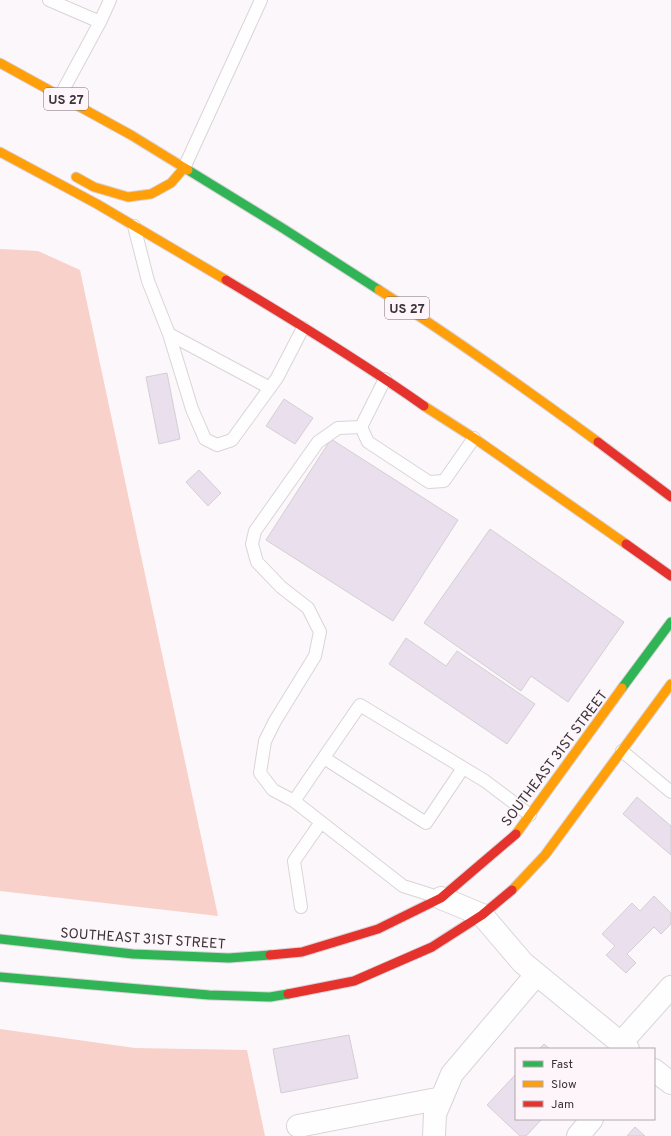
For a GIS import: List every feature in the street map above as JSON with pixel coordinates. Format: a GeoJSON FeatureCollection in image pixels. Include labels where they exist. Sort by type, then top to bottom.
{"type":"FeatureCollection","features":[{"type":"Feature","properties":{"kind":"main road","name":"US 27"},"geometry":{"type":"LineString","coordinates":[[0,63],[131,135],[284,229],[407,308],[562,416],[671,497]]}},
{"type":"Feature","properties":{"kind":"main road"},"geometry":{"type":"LineString","coordinates":[[2,147],[385,379],[435,414],[474,438],[671,576]]}},
{"type":"Feature","properties":{"kind":"main road"},"geometry":{"type":"LineString","coordinates":[[66,172],[94,187],[128,197],[152,194],[171,183],[184,168]]}},
{"type":"Feature","properties":{"kind":"main road","name":"SOUTHEAST 31ST STREET"},"geometry":{"type":"LineString","coordinates":[[0,939],[133,954],[230,958],[302,952],[378,929],[441,898],[516,834],[671,622]]}},
{"type":"Feature","properties":{"kind":"main road"},"geometry":{"type":"LineString","coordinates":[[0,977],[209,995],[270,997],[354,981],[432,947],[482,915],[518,885],[545,855],[671,684]]}},
{"type":"Feature","properties":{"kind":"street"},"geometry":{"type":"LineString","coordinates":[[441,898],[482,915],[523,964],[624,1046],[671,987]]}},
{"type":"Feature","properties":{"kind":"street"},"geometry":{"type":"LineString","coordinates":[[434,1136],[435,1114],[452,1074],[536,974]]}},
{"type":"Feature","properties":{"kind":"street"},"geometry":{"type":"LineString","coordinates":[[655,1071],[671,1083]]}},
{"type":"Feature","properties":{"kind":"street"},"geometry":{"type":"LineString","coordinates":[[298,1126],[442,1098]]}},
{"type":"Feature","properties":{"kind":"street"},"geometry":{"type":"LineString","coordinates":[[578,1136],[591,1120]]}},
{"type":"Feature","properties":{"kind":"lane"},"geometry":{"type":"LineString","coordinates":[[49,0],[100,22]]}},
{"type":"Feature","properties":{"kind":"lane"},"geometry":{"type":"LineString","coordinates":[[60,96],[100,22],[110,0]]}},
{"type":"Feature","properties":{"kind":"lane"},"geometry":{"type":"LineString","coordinates":[[184,168],[261,0]]}},
{"type":"Feature","properties":{"kind":"lane"},"geometry":{"type":"LineString","coordinates":[[134,226],[148,281],[169,334],[192,409],[205,439],[217,445],[232,440],[277,378],[303,328]]}},
{"type":"Feature","properties":{"kind":"lane"},"geometry":{"type":"LineString","coordinates":[[169,334],[270,388]]}},
{"type":"Feature","properties":{"kind":"lane"},"geometry":{"type":"LineString","coordinates":[[361,427],[385,379]]}},
{"type":"Feature","properties":{"kind":"lane"},"geometry":{"type":"LineString","coordinates":[[361,427],[368,442],[429,482],[444,481],[474,438]]}},
{"type":"Feature","properties":{"kind":"lane"},"geometry":{"type":"LineString","coordinates":[[361,427],[338,428],[318,442],[256,531],[252,544],[257,562],[280,587],[308,608],[320,632],[315,656],[274,721],[265,741],[260,773],[273,790],[294,801],[403,886],[441,898]]}},
{"type":"Feature","properties":{"kind":"lane"},"geometry":{"type":"LineString","coordinates":[[294,801],[360,705],[485,781],[530,815]]}},
{"type":"Feature","properties":{"kind":"lane"},"geometry":{"type":"LineString","coordinates":[[622,751],[671,792]]}},
{"type":"Feature","properties":{"kind":"lane"},"geometry":{"type":"LineString","coordinates":[[324,758],[426,823],[463,768]]}},
{"type":"Feature","properties":{"kind":"lane"},"geometry":{"type":"LineString","coordinates":[[301,907],[294,861],[321,822]]}},
{"type":"Feature","properties":{"kind":"shaded area"},"geometry":{"type":"Polygon","coordinates":[[[0,249],[38,251],[80,270],[218,916],[0,891],[0,249]]]}},
{"type":"Feature","properties":{"kind":"shaded area"},"geometry":{"type":"Polygon","coordinates":[[[0,1029],[135,1048],[247,1050],[265,1136],[0,1136],[0,1029]]]}},
{"type":"Feature","properties":{"kind":"building"},"geometry":{"type":"Polygon","coordinates":[[[167,373],[180,439],[159,444],[146,377],[167,373]]]}},
{"type":"Feature","properties":{"kind":"building"},"geometry":{"type":"Polygon","coordinates":[[[284,399],[313,418],[295,444],[266,426],[284,399]]]}},
{"type":"Feature","properties":{"kind":"building"},"geometry":{"type":"Polygon","coordinates":[[[331,439],[458,520],[393,621],[266,540],[331,439]]]}},
{"type":"Feature","properties":{"kind":"building"},"geometry":{"type":"Polygon","coordinates":[[[199,470],[221,493],[208,506],[186,482],[199,470]]]}},
{"type":"Feature","properties":{"kind":"building"},"geometry":{"type":"Polygon","coordinates":[[[490,529],[624,622],[568,702],[531,676],[521,691],[424,623],[490,529]]]}},
{"type":"Feature","properties":{"kind":"building"},"geometry":{"type":"Polygon","coordinates":[[[406,638],[446,666],[457,651],[535,704],[507,744],[389,664],[406,638]]]}},
{"type":"Feature","properties":{"kind":"building"},"geometry":{"type":"Polygon","coordinates":[[[637,797],[671,826],[671,855],[623,814],[637,797]]]}},
{"type":"Feature","properties":{"kind":"building"},"geometry":{"type":"Polygon","coordinates":[[[654,896],[671,913],[671,924],[661,934],[654,927],[627,954],[636,963],[626,973],[606,955],[615,946],[602,934],[632,903],[640,911],[654,896]]]}},
{"type":"Feature","properties":{"kind":"building"},"geometry":{"type":"Polygon","coordinates":[[[349,1035],[358,1078],[281,1093],[273,1049],[349,1035]]]}},
{"type":"Feature","properties":{"kind":"building"},"geometry":{"type":"Polygon","coordinates":[[[544,1044],[549,1048],[540,1048],[544,1044]]]}},
{"type":"Feature","properties":{"kind":"building"},"geometry":{"type":"Polygon","coordinates":[[[515,1075],[515,1120],[541,1120],[526,1136],[520,1136],[487,1105],[515,1075]]]}},
{"type":"Feature","properties":{"kind":"building"},"geometry":{"type":"Polygon","coordinates":[[[635,1127],[645,1136],[627,1136],[635,1127]]]}},
{"type":"Feature","properties":{"kind":"traffic: fast"},"geometry":{"type":"LineString","coordinates":[[188,170],[379,290]]}},
{"type":"Feature","properties":{"kind":"traffic: fast"},"geometry":{"type":"LineString","coordinates":[[622,688],[671,622]]}},
{"type":"Feature","properties":{"kind":"traffic: fast"},"geometry":{"type":"LineString","coordinates":[[0,939],[133,954],[229,958],[270,955]]}},
{"type":"Feature","properties":{"kind":"traffic: fast"},"geometry":{"type":"LineString","coordinates":[[0,977],[209,995],[270,997],[288,994]]}},
{"type":"Feature","properties":{"kind":"traffic: slow"},"geometry":{"type":"LineString","coordinates":[[0,63],[131,135],[188,170]]}},
{"type":"Feature","properties":{"kind":"traffic: slow"},"geometry":{"type":"LineString","coordinates":[[0,152],[97,204],[226,280]]}},
{"type":"Feature","properties":{"kind":"traffic: slow"},"geometry":{"type":"LineString","coordinates":[[76,177],[94,187],[128,197],[151,194],[171,183],[184,168]]}},
{"type":"Feature","properties":{"kind":"traffic: slow"},"geometry":{"type":"LineString","coordinates":[[379,290],[490,364],[598,442]]}},
{"type":"Feature","properties":{"kind":"traffic: slow"},"geometry":{"type":"LineString","coordinates":[[424,406],[474,438],[626,544]]}},
{"type":"Feature","properties":{"kind":"traffic: slow"},"geometry":{"type":"LineString","coordinates":[[512,890],[545,855],[671,684]]}},
{"type":"Feature","properties":{"kind":"traffic: slow"},"geometry":{"type":"LineString","coordinates":[[516,834],[622,688]]}},
{"type":"Feature","properties":{"kind":"traffic: jam"},"geometry":{"type":"LineString","coordinates":[[226,280],[326,341],[424,406]]}},
{"type":"Feature","properties":{"kind":"traffic: jam"},"geometry":{"type":"LineString","coordinates":[[598,442],[671,497]]}},
{"type":"Feature","properties":{"kind":"traffic: jam"},"geometry":{"type":"LineString","coordinates":[[626,544],[671,576]]}},
{"type":"Feature","properties":{"kind":"traffic: jam"},"geometry":{"type":"LineString","coordinates":[[270,955],[302,952],[378,929],[441,898],[516,834]]}},
{"type":"Feature","properties":{"kind":"traffic: jam"},"geometry":{"type":"LineString","coordinates":[[288,994],[354,981],[432,947],[482,915],[512,890]]}}]}
